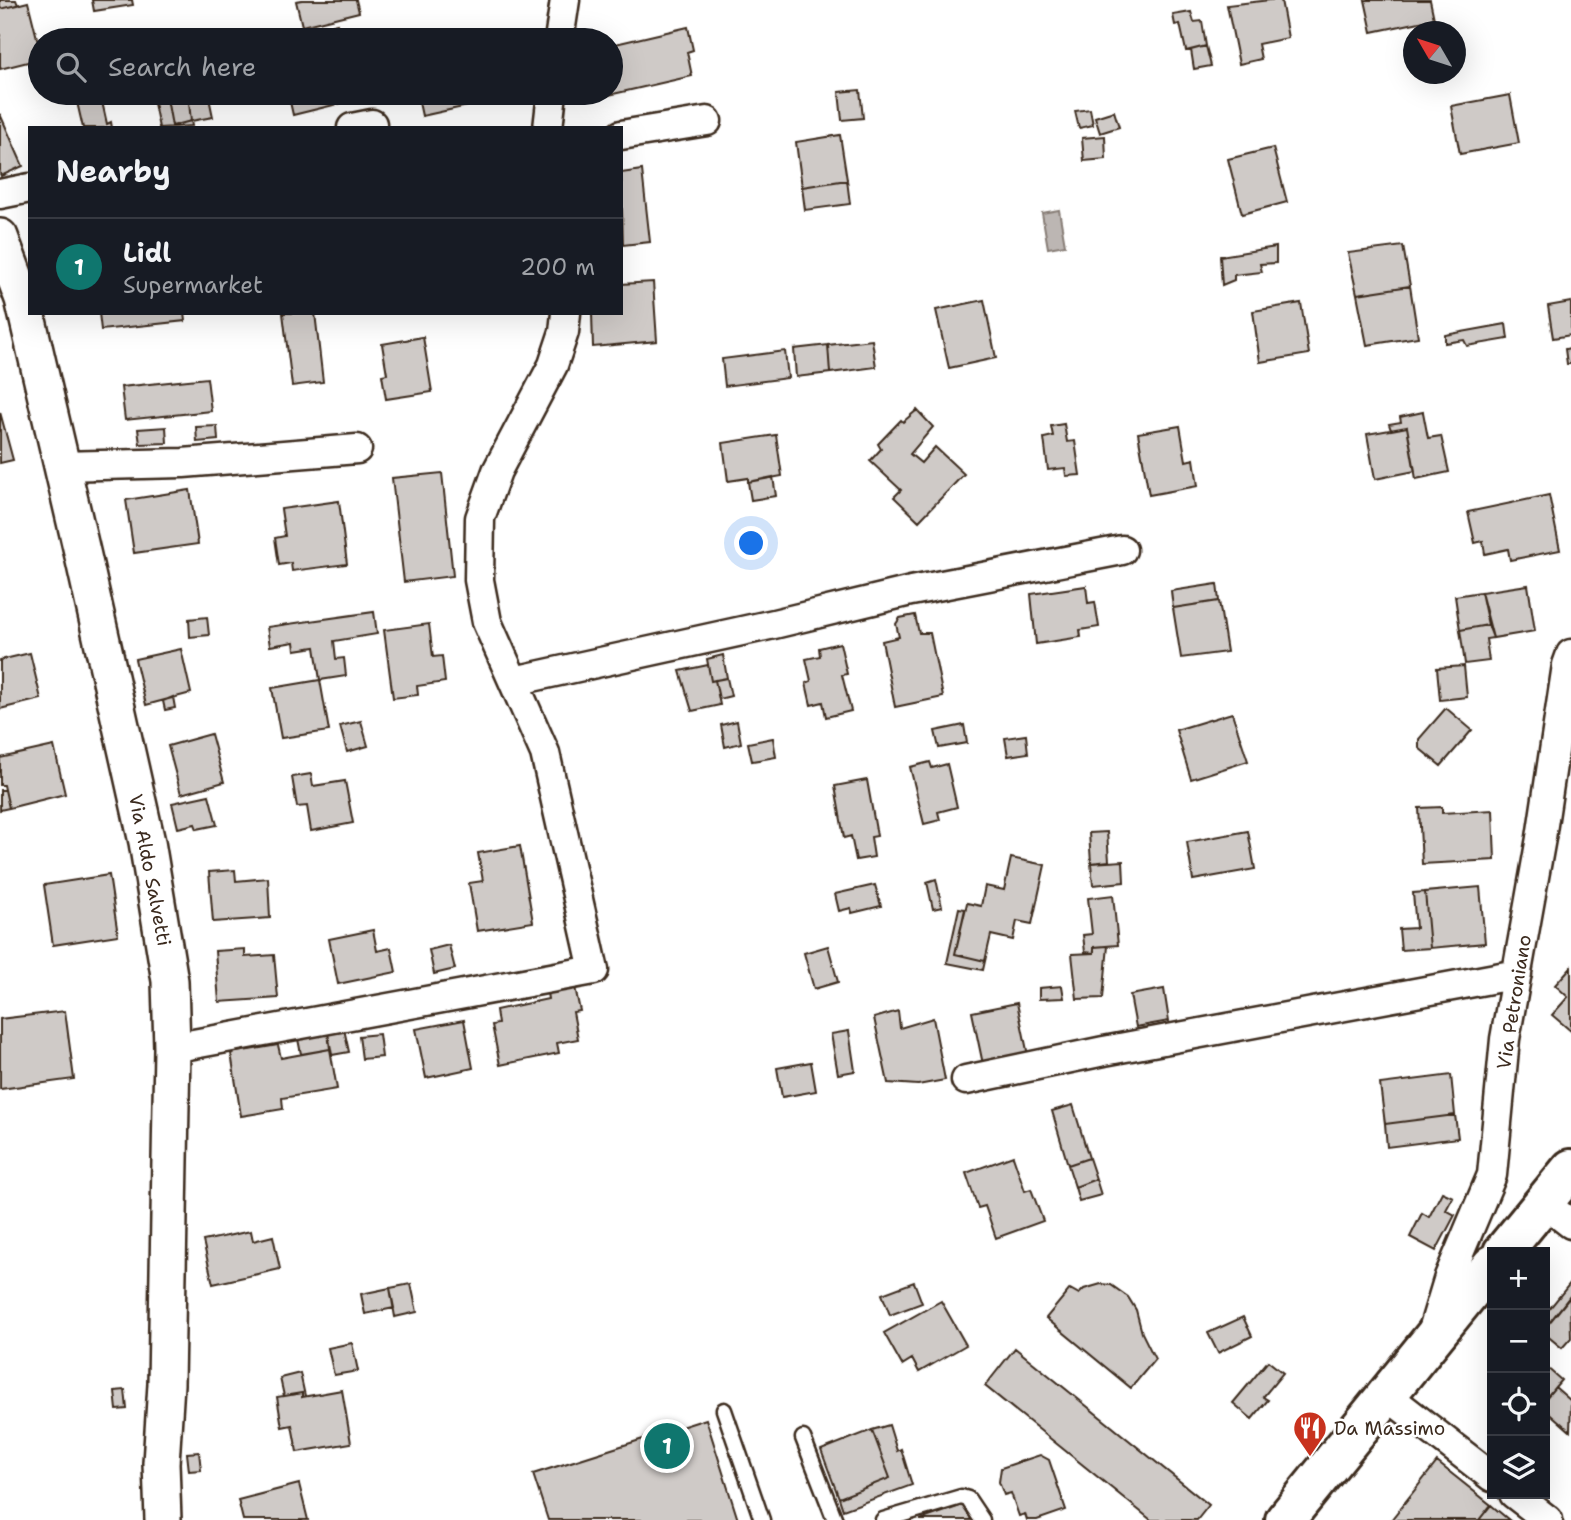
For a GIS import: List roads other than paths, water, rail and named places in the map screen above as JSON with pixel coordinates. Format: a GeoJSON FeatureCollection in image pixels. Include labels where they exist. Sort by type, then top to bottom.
{"type":"FeatureCollection","features":[{"type":"Feature","properties":{"kind":"main road"},"geometry":{"type":"LineString","coordinates":[[1510,1247],[1557,1214],[1571,1169]]}},
{"type":"Feature","properties":{"kind":"main road"},"geometry":{"type":"LineString","coordinates":[[1285,1520],[1487,1271]]}},
{"type":"Feature","properties":{"kind":"street"},"geometry":{"type":"LineString","coordinates":[[561,28],[565,0]]}},
{"type":"Feature","properties":{"kind":"street"},"geometry":{"type":"LineString","coordinates":[[548,126],[551,105]]}},
{"type":"Feature","properties":{"kind":"street"},"geometry":{"type":"LineString","coordinates":[[623,135],[707,121]]}},
{"type":"Feature","properties":{"kind":"street"},"geometry":{"type":"LineString","coordinates":[[0,194],[28,188]]}},
{"type":"Feature","properties":{"kind":"street","name":"Via Aldo Salvetti"},"geometry":{"type":"LineString","coordinates":[[0,237],[23,299],[86,569],[152,869],[170,981],[172,1048],[166,1384],[161,1463],[163,1520]]}},
{"type":"Feature","properties":{"kind":"street"},"geometry":{"type":"LineString","coordinates":[[172,1048],[594,970],[545,753],[486,622],[479,580],[480,518],[497,471],[553,365],[564,332],[566,315]]}},
{"type":"Feature","properties":{"kind":"street"},"geometry":{"type":"LineString","coordinates":[[60,466],[183,463],[357,449]]}},
{"type":"Feature","properties":{"kind":"street"},"geometry":{"type":"LineString","coordinates":[[514,681],[911,592],[1122,550]]}},
{"type":"Feature","properties":{"kind":"street","name":"Via Petroniano"},"geometry":{"type":"LineString","coordinates":[[1430,1341],[1449,1277],[1493,1175],[1505,1039],[1564,728],[1567,665],[1571,654]]}},
{"type":"Feature","properties":{"kind":"street"},"geometry":{"type":"LineString","coordinates":[[966,1080],[1517,974]]}},
{"type":"Feature","properties":{"kind":"street"},"geometry":{"type":"LineString","coordinates":[[1385,1394],[1487,1473]]}},
{"type":"Feature","properties":{"kind":"street"},"geometry":{"type":"LineString","coordinates":[[1521,1499],[1548,1520]]}},
{"type":"Feature","properties":{"kind":"lane"},"geometry":{"type":"LineString","coordinates":[[724,1410],[762,1520]]}},
{"type":"Feature","properties":{"kind":"lane"},"geometry":{"type":"LineString","coordinates":[[803,1438],[835,1520]]}},
{"type":"Feature","properties":{"kind":"lane"},"geometry":{"type":"LineString","coordinates":[[883,1520],[961,1497],[968,1499],[982,1520]]}},
{"type":"Feature","properties":{"kind":"place","name":"Lidl"},"geometry":{"type":"Point","coordinates":[667,1446]}},
{"type":"Feature","properties":{"kind":"place","name":"Da Massimo"},"geometry":{"type":"Point","coordinates":[1310,1458]}}]}
